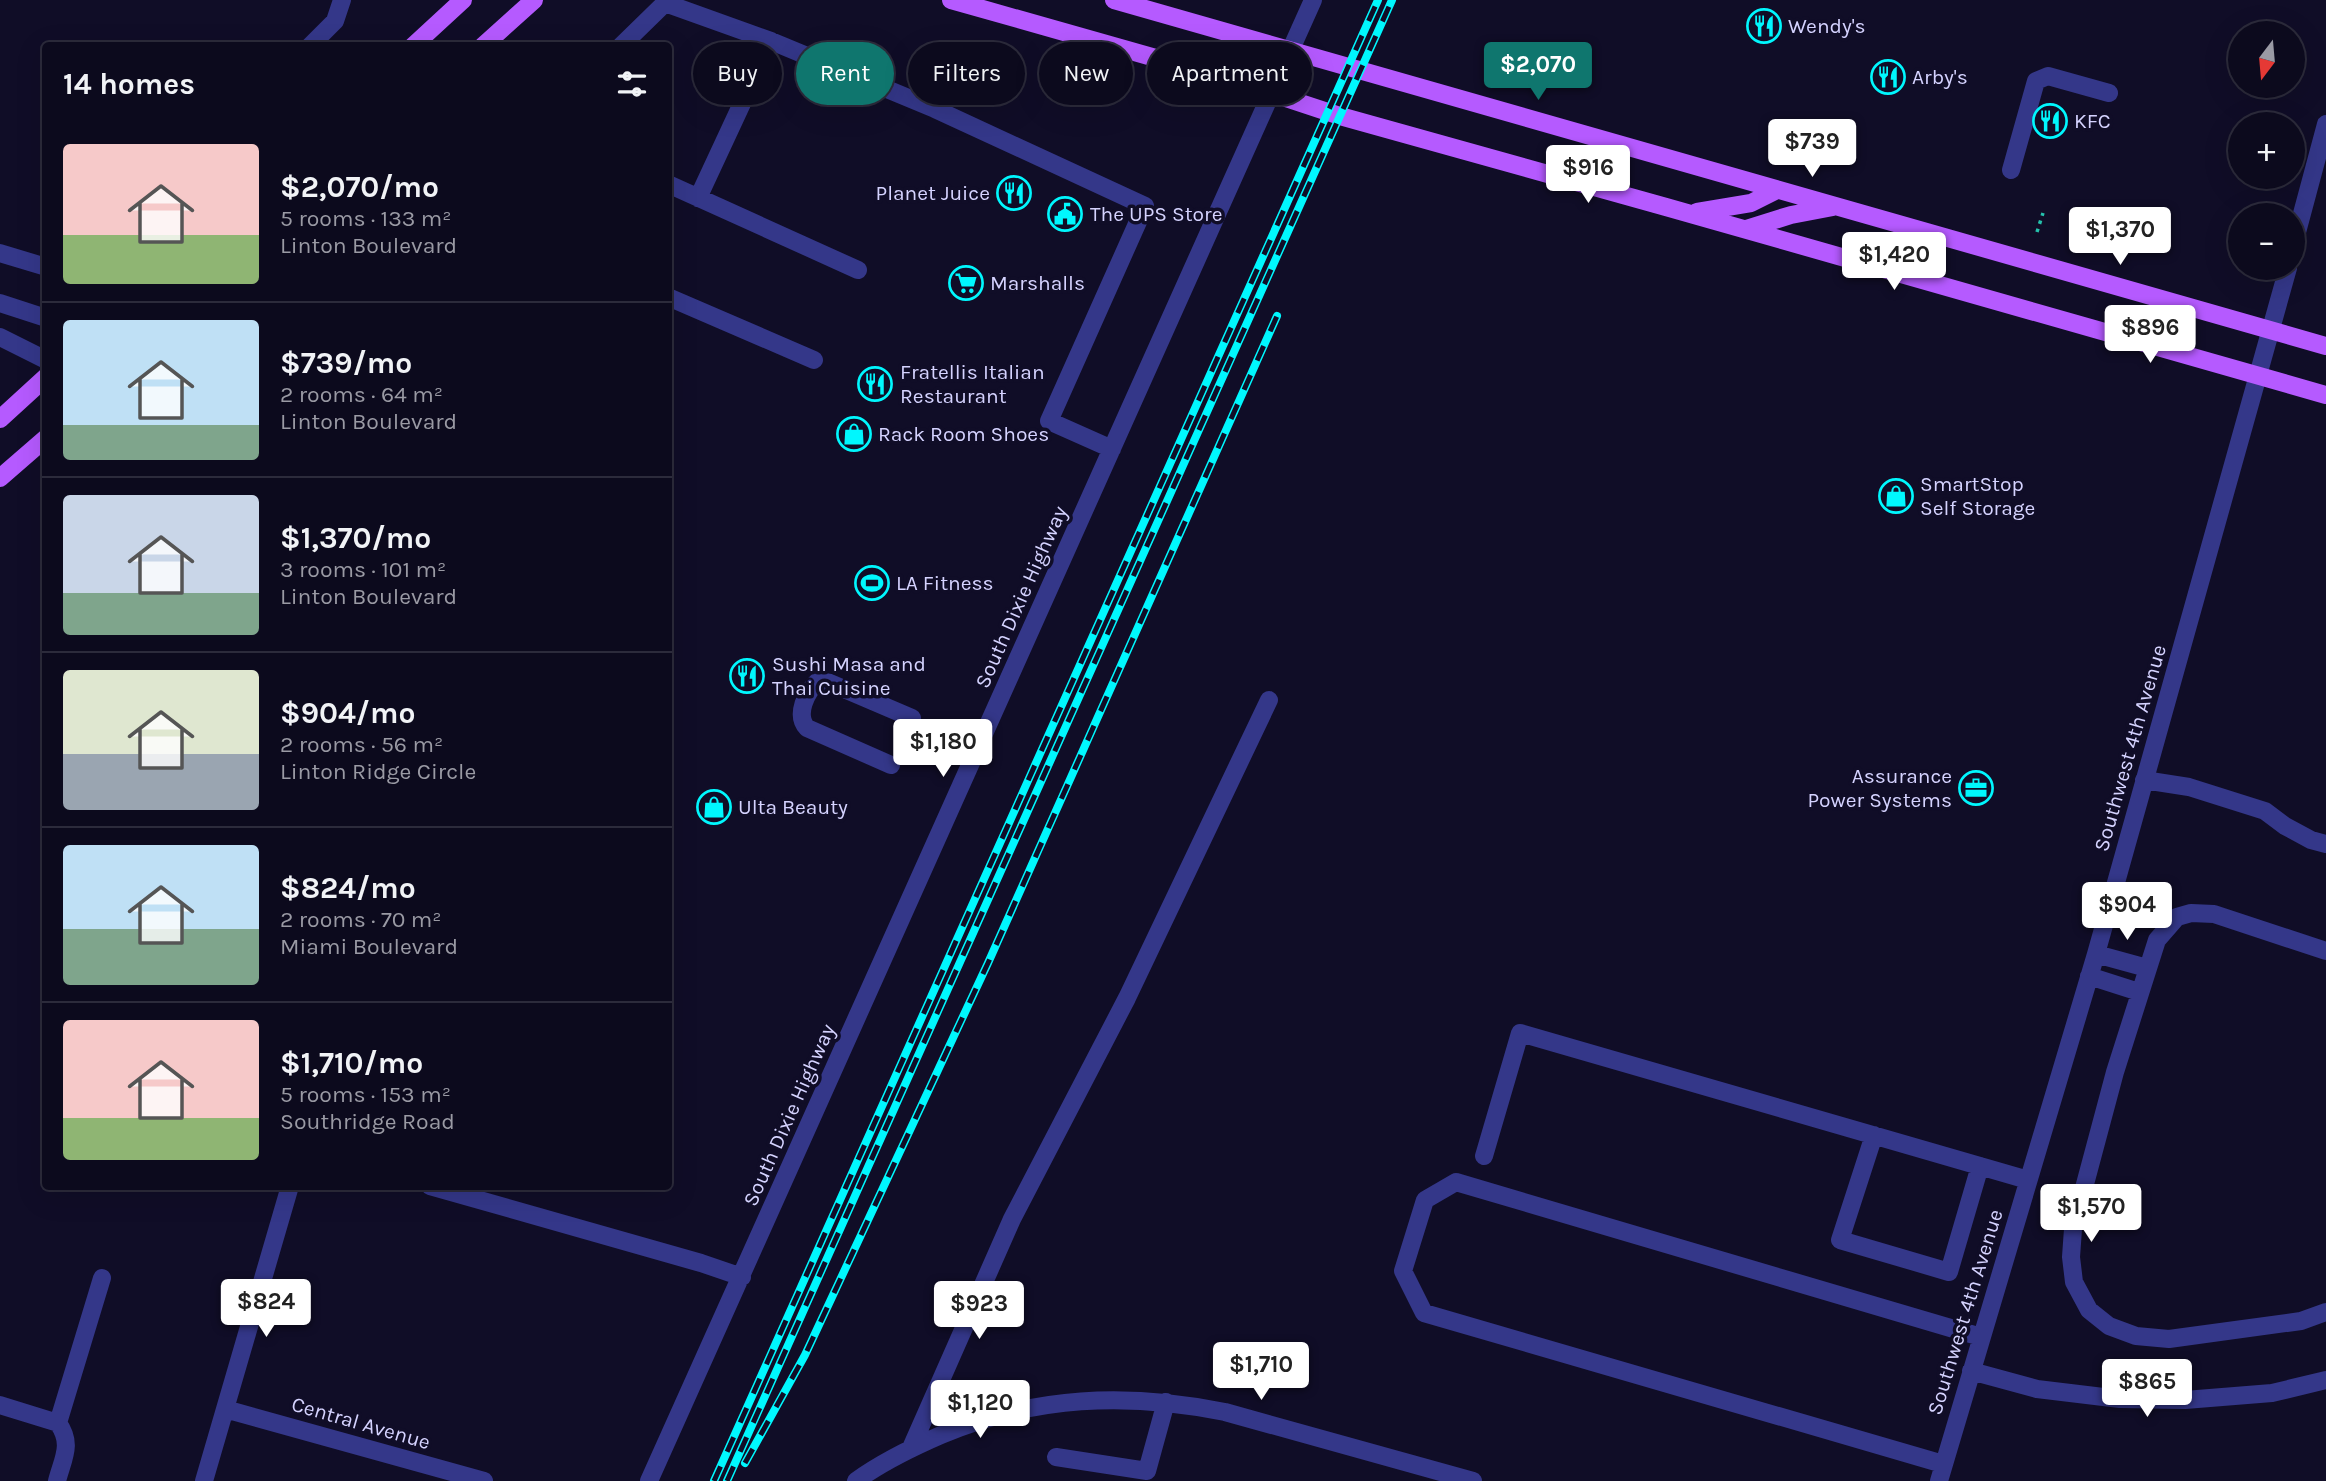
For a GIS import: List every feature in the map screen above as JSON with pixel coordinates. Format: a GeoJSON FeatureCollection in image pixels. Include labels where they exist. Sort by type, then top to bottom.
{"type":"FeatureCollection","features":[{"type":"Feature","properties":{"kind":"main road"},"geometry":{"type":"LineString","coordinates":[[417,42],[463,0]]}},
{"type":"Feature","properties":{"kind":"main road"},"geometry":{"type":"LineString","coordinates":[[487,42],[534,0]]}},
{"type":"Feature","properties":{"kind":"main road"},"geometry":{"type":"LineString","coordinates":[[951,0],[1147,56]]}},
{"type":"Feature","properties":{"kind":"main road"},"geometry":{"type":"LineString","coordinates":[[970,6],[989,0]]}},
{"type":"Feature","properties":{"kind":"main road"},"geometry":{"type":"LineString","coordinates":[[1114,0],[1255,42]]}},
{"type":"Feature","properties":{"kind":"main road"},"geometry":{"type":"LineString","coordinates":[[1312,59],[2326,345]]}},
{"type":"Feature","properties":{"kind":"main road"},"geometry":{"type":"LineString","coordinates":[[1307,105],[2326,395]]}},
{"type":"Feature","properties":{"kind":"main road"},"geometry":{"type":"LineString","coordinates":[[1686,212],[1751,203],[1777,190]]}},
{"type":"Feature","properties":{"kind":"main road"},"geometry":{"type":"LineString","coordinates":[[1746,229],[1791,215],[1836,206]]}},
{"type":"Feature","properties":{"kind":"main road"},"geometry":{"type":"LineString","coordinates":[[0,419],[42,381]]}},
{"type":"Feature","properties":{"kind":"main road"},"geometry":{"type":"LineString","coordinates":[[0,478],[42,441]]}},
{"type":"Feature","properties":{"kind":"street"},"geometry":{"type":"LineString","coordinates":[[314,42],[335,20],[342,0]]}},
{"type":"Feature","properties":{"kind":"street","name":"South Dixie Highway"},"geometry":{"type":"LineString","coordinates":[[1294,42],[1313,0]]}},
{"type":"Feature","properties":{"kind":"street"},"geometry":{"type":"LineString","coordinates":[[625,42],[665,3],[771,41],[935,109],[1145,206],[1049,421],[1112,449]]}},
{"type":"Feature","properties":{"kind":"street"},"geometry":{"type":"LineString","coordinates":[[698,198],[771,41]]}},
{"type":"Feature","properties":{"kind":"street"},"geometry":{"type":"LineString","coordinates":[[2011,170],[2036,81],[2048,76],[2109,93]]}},
{"type":"Feature","properties":{"kind":"street","name":"South Dixie Highway"},"geometry":{"type":"LineString","coordinates":[[649,1481],[1265,105]]}},
{"type":"Feature","properties":{"kind":"street"},"geometry":{"type":"LineString","coordinates":[[2305,203],[2326,124]]}},
{"type":"Feature","properties":{"kind":"street"},"geometry":{"type":"LineString","coordinates":[[672,186],[858,270]]}},
{"type":"Feature","properties":{"kind":"street"},"geometry":{"type":"LineString","coordinates":[[0,253],[42,266]]}},
{"type":"Feature","properties":{"kind":"street","name":"Southwest 4th Avenue"},"geometry":{"type":"LineString","coordinates":[[1941,1473],[2090,975],[2285,280]]}},
{"type":"Feature","properties":{"kind":"street"},"geometry":{"type":"LineString","coordinates":[[672,299],[814,360]]}},
{"type":"Feature","properties":{"kind":"street"},"geometry":{"type":"LineString","coordinates":[[0,303],[42,317]]}},
{"type":"Feature","properties":{"kind":"street"},"geometry":{"type":"LineString","coordinates":[[0,337],[42,358]]}},
{"type":"Feature","properties":{"kind":"street"},"geometry":{"type":"LineString","coordinates":[[891,765],[807,728],[801,721],[800,713],[811,687],[818,681],[830,683],[912,718]]}},
{"type":"Feature","properties":{"kind":"street"},"geometry":{"type":"LineString","coordinates":[[911,1448],[1012,1219],[1126,999],[1269,700]]}},
{"type":"Feature","properties":{"kind":"street"},"geometry":{"type":"LineString","coordinates":[[2144,780],[2189,788],[2265,811],[2285,826],[2311,840],[2326,844]]}},
{"type":"Feature","properties":{"kind":"street"},"geometry":{"type":"LineString","coordinates":[[2326,951],[2214,914],[2191,913],[2177,917],[2157,940],[2115,1072],[2073,1229],[2071,1257],[2074,1282],[2089,1310],[2109,1326],[2136,1336],[2169,1339],[2301,1321],[2326,1312]]}},
{"type":"Feature","properties":{"kind":"street"},"geometry":{"type":"LineString","coordinates":[[2096,954],[2147,968]]}},
{"type":"Feature","properties":{"kind":"street"},"geometry":{"type":"LineString","coordinates":[[2090,975],[2139,992]]}},
{"type":"Feature","properties":{"kind":"street"},"geometry":{"type":"LineString","coordinates":[[1484,1156],[1520,1033],[2028,1180]]}},
{"type":"Feature","properties":{"kind":"street"},"geometry":{"type":"LineString","coordinates":[[1874,1135],[1840,1240],[1852,1244],[1948,1272],[1980,1166]]}},
{"type":"Feature","properties":{"kind":"street"},"geometry":{"type":"LineString","coordinates":[[1941,1473],[1424,1313],[1403,1271],[1425,1200],[1456,1182],[1981,1338]]}},
{"type":"Feature","properties":{"kind":"street"},"geometry":{"type":"LineString","coordinates":[[204,1481],[289,1190]]}},
{"type":"Feature","properties":{"kind":"street"},"geometry":{"type":"LineString","coordinates":[[444,1190],[742,1277]]}},
{"type":"Feature","properties":{"kind":"street"},"geometry":{"type":"LineString","coordinates":[[58,1423],[102,1278]]}},
{"type":"Feature","properties":{"kind":"street"},"geometry":{"type":"LineString","coordinates":[[1970,1371],[2037,1389],[2120,1399],[2185,1400],[2272,1393],[2326,1380]]}},
{"type":"Feature","properties":{"kind":"street"},"geometry":{"type":"LineString","coordinates":[[856,1481],[911,1448],[972,1422],[1004,1412],[1042,1405],[1106,1399],[1166,1402],[1225,1412],[1474,1481]]}},
{"type":"Feature","properties":{"kind":"street"},"geometry":{"type":"LineString","coordinates":[[1056,1457],[1147,1471],[1166,1402]]}},
{"type":"Feature","properties":{"kind":"street"},"geometry":{"type":"LineString","coordinates":[[0,1405],[58,1423],[66,1434],[66,1448],[57,1481]]}},
{"type":"Feature","properties":{"kind":"street","name":"Central Avenue"},"geometry":{"type":"LineString","coordinates":[[225,1409],[484,1481]]}},
{"type":"Feature","properties":{"kind":"path"},"geometry":{"type":"LineString","coordinates":[[2037,232],[2043,213]]}},
{"type":"Feature","properties":{"kind":"railway"},"geometry":{"type":"LineString","coordinates":[[714,1481],[1378,0]]}},
{"type":"Feature","properties":{"kind":"railway"},"geometry":{"type":"LineString","coordinates":[[727,1481],[1392,0]]}},
{"type":"Feature","properties":{"kind":"railway"},"geometry":{"type":"LineString","coordinates":[[745,1463],[805,1355],[988,963],[1277,316]]}},
{"type":"Feature","properties":{"kind":"place","name":"Wendy's"},"geometry":{"type":"Point","coordinates":[1764,26]}},
{"type":"Feature","properties":{"kind":"place","name":"Arby's"},"geometry":{"type":"Point","coordinates":[1888,77]}},
{"type":"Feature","properties":{"kind":"place","name":"KFC"},"geometry":{"type":"Point","coordinates":[2050,121]}},
{"type":"Feature","properties":{"kind":"place","name":"Planet Juice"},"geometry":{"type":"Point","coordinates":[1014,193]}},
{"type":"Feature","properties":{"kind":"place","name":"The UPS Store"},"geometry":{"type":"Point","coordinates":[1065,214]}},
{"type":"Feature","properties":{"kind":"place","name":"Marshalls"},"geometry":{"type":"Point","coordinates":[966,283]}},
{"type":"Feature","properties":{"kind":"place","name":"Fratellis Italian Restaurant"},"geometry":{"type":"Point","coordinates":[875,384]}},
{"type":"Feature","properties":{"kind":"place","name":"Rack Room Shoes"},"geometry":{"type":"Point","coordinates":[854,434]}},
{"type":"Feature","properties":{"kind":"place","name":"SmartStop Self Storage"},"geometry":{"type":"Point","coordinates":[1896,496]}},
{"type":"Feature","properties":{"kind":"place","name":"LA Fitness"},"geometry":{"type":"Point","coordinates":[872,583]}},
{"type":"Feature","properties":{"kind":"place","name":"Sushi Masa and Thai Cuisine"},"geometry":{"type":"Point","coordinates":[747,676]}},
{"type":"Feature","properties":{"kind":"place","name":"Assurance Power Systems"},"geometry":{"type":"Point","coordinates":[1976,788]}},
{"type":"Feature","properties":{"kind":"place","name":"Ulta Beauty"},"geometry":{"type":"Point","coordinates":[714,807]}}]}
